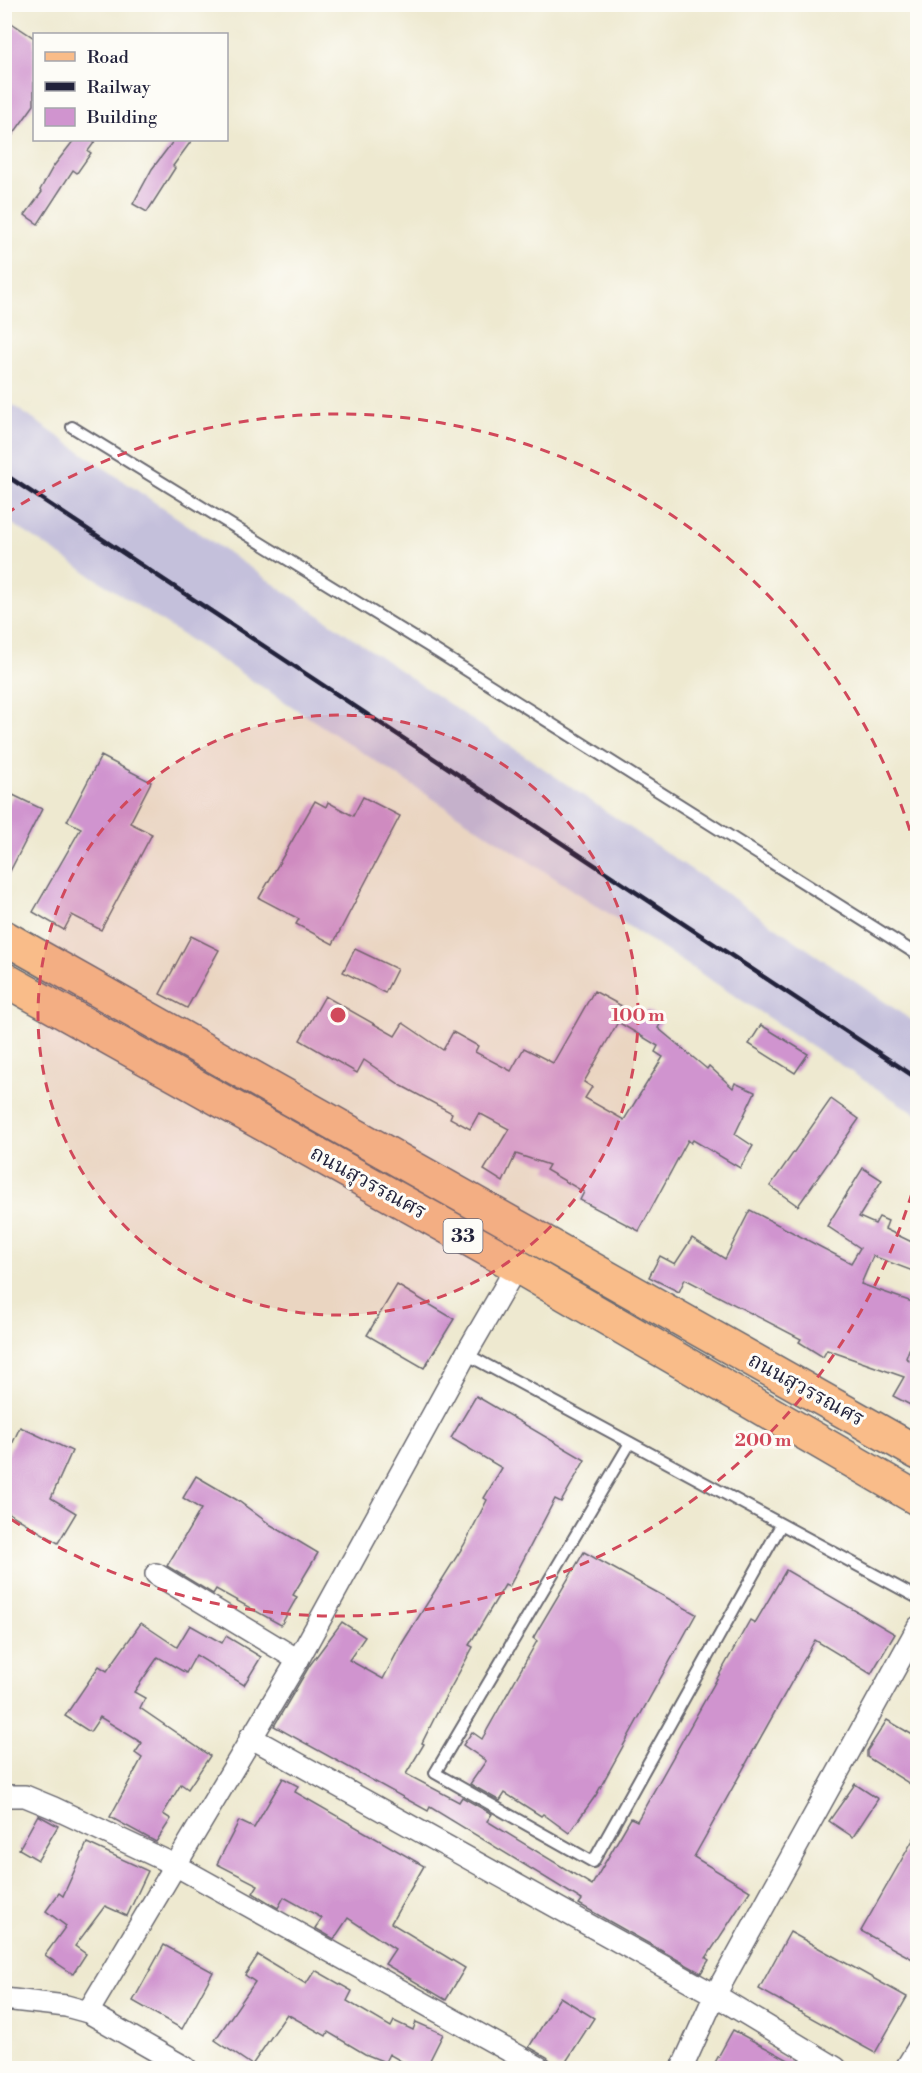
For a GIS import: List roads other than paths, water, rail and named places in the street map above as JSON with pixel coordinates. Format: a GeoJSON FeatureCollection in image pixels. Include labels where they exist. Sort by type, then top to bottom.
{"type":"FeatureCollection","features":[{"type":"Feature","properties":{"kind":"main road","name":"ถนนสุวรรณศร"},"geometry":{"type":"LineString","coordinates":[[4,937],[918,1453]]}},
{"type":"Feature","properties":{"kind":"main road","name":"ถนนสุวรรณศร"},"geometry":{"type":"LineString","coordinates":[[4,979],[517,1266],[918,1498]]}},
{"type":"Feature","properties":{"kind":"street"},"geometry":{"type":"LineString","coordinates":[[88,2012],[298,1660],[466,1354],[517,1266]]}},
{"type":"Feature","properties":{"kind":"street"},"geometry":{"type":"LineString","coordinates":[[156,1574],[298,1660]]}},
{"type":"Feature","properties":{"kind":"street"},"geometry":{"type":"LineString","coordinates":[[682,2068],[715,1995],[918,1627]]}},
{"type":"Feature","properties":{"kind":"street"},"geometry":{"type":"LineString","coordinates":[[250,1737],[715,1995],[836,2068]]}},
{"type":"Feature","properties":{"kind":"street"},"geometry":{"type":"LineString","coordinates":[[4,1796],[25,1796],[177,1866],[540,2068]]}},
{"type":"Feature","properties":{"kind":"street"},"geometry":{"type":"LineString","coordinates":[[9,2003],[66,2006],[88,2012],[186,2068]]}},
{"type":"Feature","properties":{"kind":"street"},"geometry":{"type":"LineString","coordinates":[[906,2068],[918,2048]]}},
{"type":"Feature","properties":{"kind":"lane"},"geometry":{"type":"LineString","coordinates":[[72,427],[433,649],[918,955]]}},
{"type":"Feature","properties":{"kind":"lane"},"geometry":{"type":"LineString","coordinates":[[466,1354],[918,1598]]}},
{"type":"Feature","properties":{"kind":"lane"},"geometry":{"type":"LineString","coordinates":[[630,1443],[435,1773],[593,1862],[781,1525]]}},
{"type":"Feature","properties":{"kind":"railway"},"geometry":{"type":"LineString","coordinates":[[4,474],[918,1079]]}}]}
